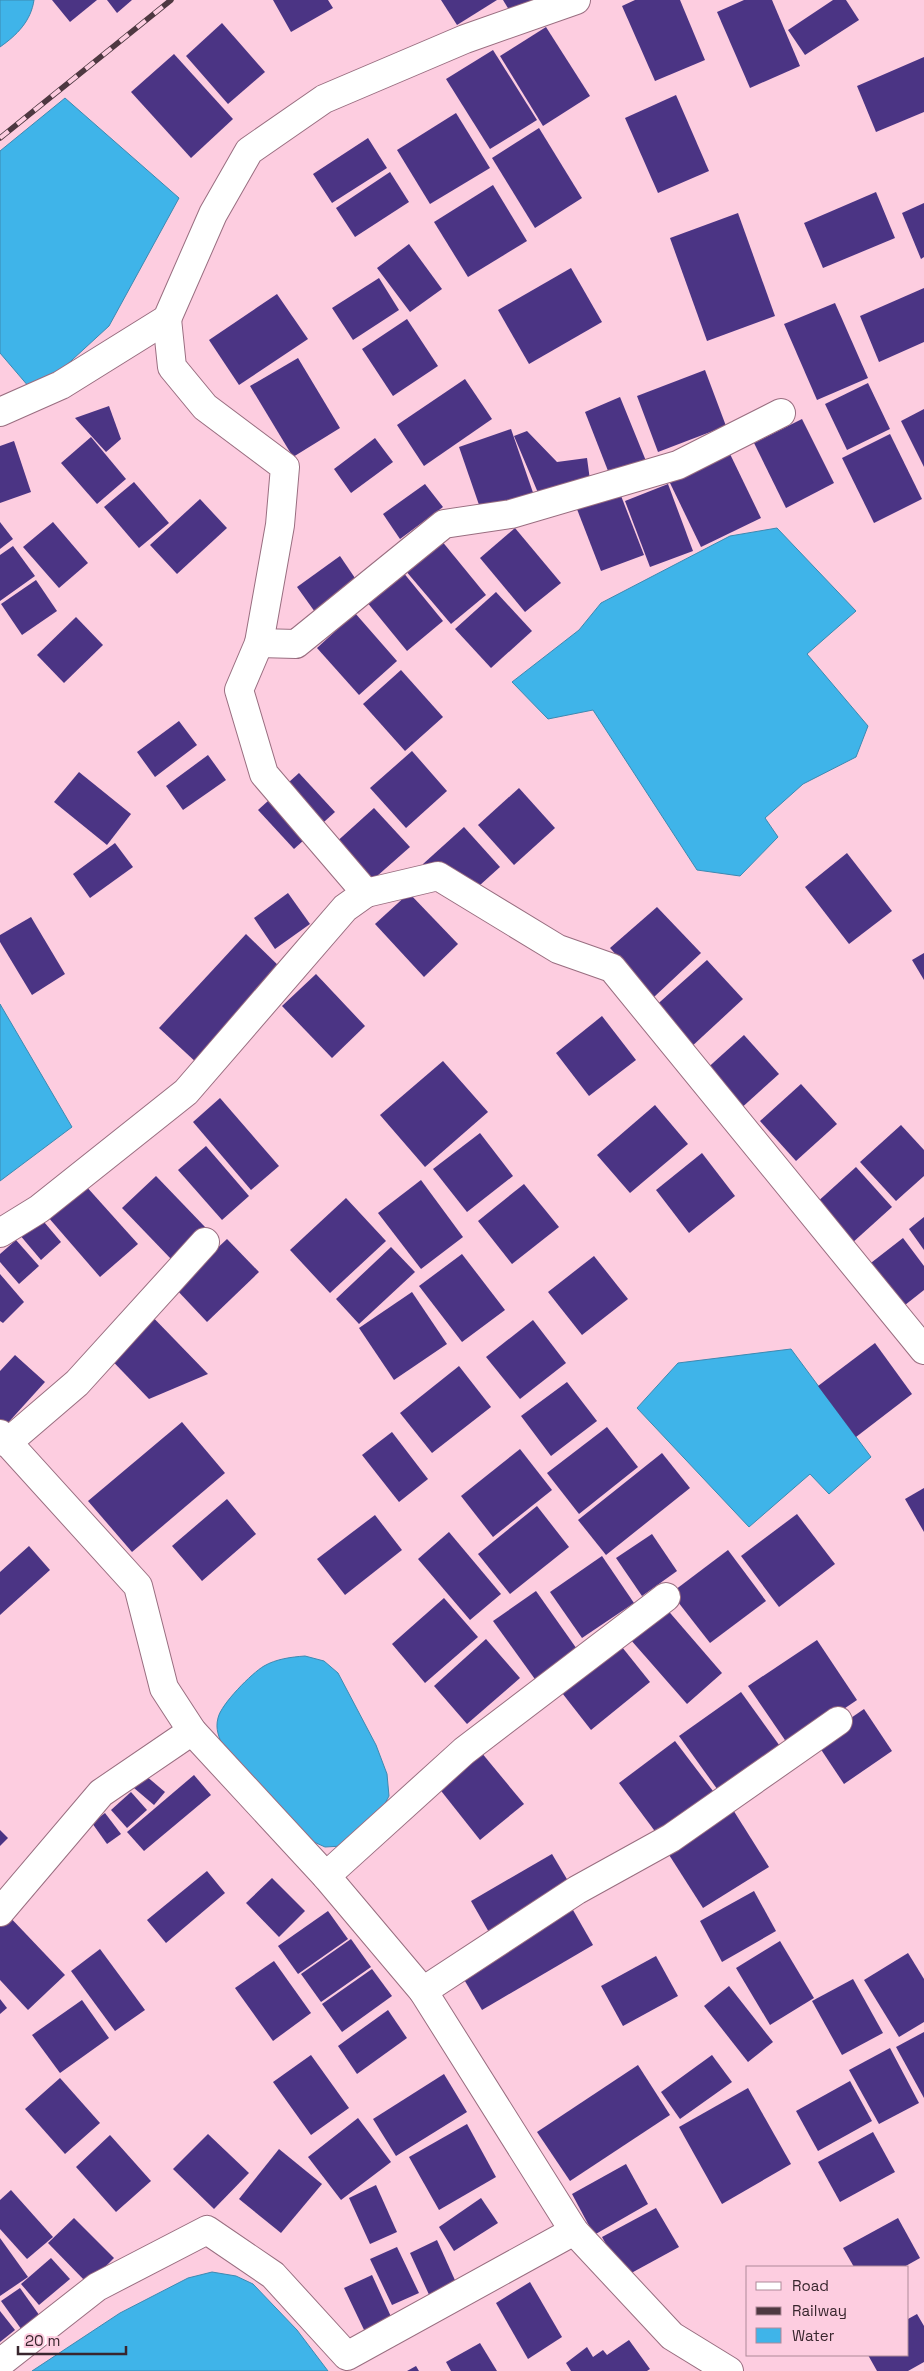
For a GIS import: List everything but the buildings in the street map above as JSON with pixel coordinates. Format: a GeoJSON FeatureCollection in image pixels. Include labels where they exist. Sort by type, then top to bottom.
{"type":"FeatureCollection","features":[{"type":"Feature","properties":{"kind":"street"},"geometry":{"type":"LineString","coordinates":[[366,893],[264,774],[239,690],[260,642],[280,525],[284,467],[205,407],[172,367],[167,320],[213,214],[249,151],[324,99],[465,39],[576,0]]}},
{"type":"Feature","properties":{"kind":"street"},"geometry":{"type":"LineString","coordinates":[[0,412],[61,385],[167,320]]}},
{"type":"Feature","properties":{"kind":"street"},"geometry":{"type":"LineString","coordinates":[[260,642],[296,644],[444,524],[511,514],[678,465],[781,413]]}},
{"type":"Feature","properties":{"kind":"street"},"geometry":{"type":"LineString","coordinates":[[0,1233],[38,1209],[186,1092],[345,908],[366,893],[438,876],[558,948],[612,968],[924,1350]]}},
{"type":"Feature","properties":{"kind":"street"},"geometry":{"type":"LineString","coordinates":[[205,1242],[77,1383],[2,1438],[138,1586],[164,1688],[192,1731],[326,1876],[423,1991],[574,2231],[672,2336],[729,2371]]}},
{"type":"Feature","properties":{"kind":"street"},"geometry":{"type":"LineString","coordinates":[[326,1876],[464,1751],[666,1597]]}},
{"type":"Feature","properties":{"kind":"street"},"geometry":{"type":"LineString","coordinates":[[423,1991],[577,1890],[672,1838],[838,1721]]}},
{"type":"Feature","properties":{"kind":"street"},"geometry":{"type":"LineString","coordinates":[[0,1912],[101,1793],[192,1731]]}},
{"type":"Feature","properties":{"kind":"street"},"geometry":{"type":"LineString","coordinates":[[0,2363],[97,2287],[207,2230],[273,2275],[347,2356],[574,2231]]}},
{"type":"Feature","properties":{"kind":"water"},"geometry":{"type":"Polygon","coordinates":[[[0,0],[34,0],[30,15],[22,27],[0,47],[0,0]]]}},
{"type":"Feature","properties":{"kind":"water"},"geometry":{"type":"Polygon","coordinates":[[[65,98],[179,198],[109,326],[35,394],[0,353],[0,151],[65,98]]]}},
{"type":"Feature","properties":{"kind":"water"},"geometry":{"type":"Polygon","coordinates":[[[777,528],[856,611],[807,654],[868,726],[856,757],[803,784],[765,818],[778,837],[740,876],[697,870],[593,710],[548,719],[512,682],[579,630],[601,603],[730,536],[777,528]]]}},
{"type":"Feature","properties":{"kind":"water"},"geometry":{"type":"Polygon","coordinates":[[[0,1004],[72,1127],[0,1181],[0,1004]]]}},
{"type":"Feature","properties":{"kind":"water"},"geometry":{"type":"Polygon","coordinates":[[[791,1349],[871,1457],[829,1494],[810,1474],[749,1527],[637,1408],[678,1363],[791,1349]]]}},
{"type":"Feature","properties":{"kind":"water"},"geometry":{"type":"Polygon","coordinates":[[[305,1656],[324,1661],[338,1673],[376,1745],[387,1774],[389,1796],[380,1813],[343,1846],[325,1847],[314,1842],[223,1747],[218,1733],[217,1722],[220,1712],[252,1675],[264,1666],[274,1662],[305,1656]]]}},
{"type":"Feature","properties":{"kind":"water"},"geometry":{"type":"Polygon","coordinates":[[[212,2272],[236,2276],[253,2284],[297,2330],[328,2371],[32,2371],[120,2313],[188,2278],[212,2272]]]}},
{"type":"Feature","properties":{"kind":"railway"},"geometry":{"type":"LineString","coordinates":[[0,138],[171,0]]}}]}
